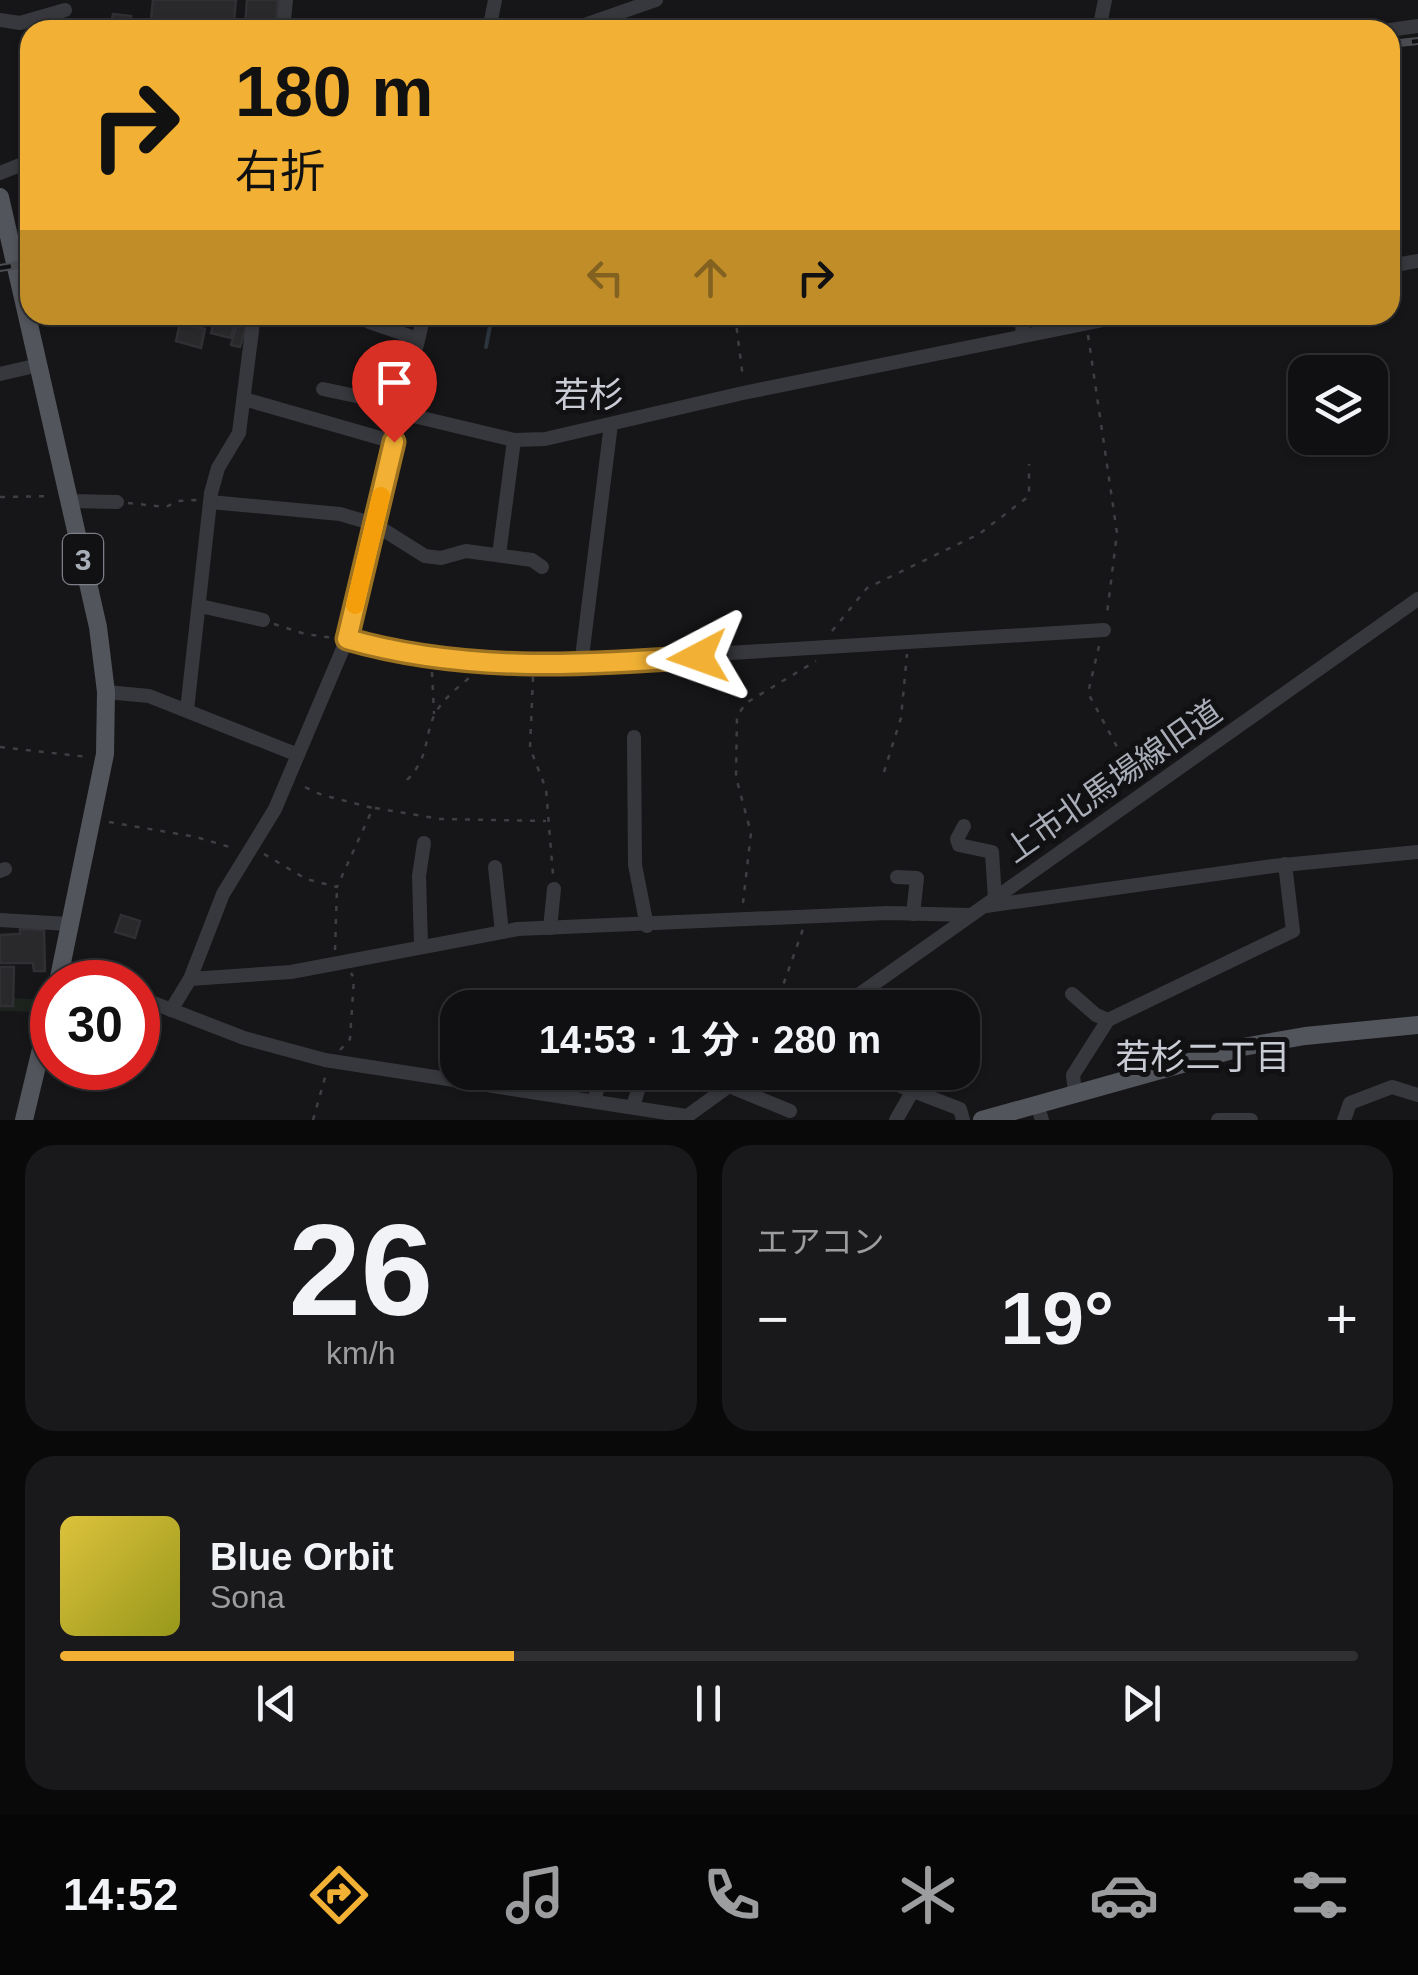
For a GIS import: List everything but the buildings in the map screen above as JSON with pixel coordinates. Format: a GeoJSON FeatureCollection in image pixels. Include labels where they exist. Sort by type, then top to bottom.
{"type":"FeatureCollection","features":[{"type":"Feature","properties":{"kind":"main road","name":"3"},"geometry":{"type":"LineString","coordinates":[[0,197],[20,283]]}},
{"type":"Feature","properties":{"kind":"main road","name":"3"},"geometry":{"type":"LineString","coordinates":[[30,325],[98,626],[106,692],[104,760],[63,960]]}},
{"type":"Feature","properties":{"kind":"main road"},"geometry":{"type":"LineString","coordinates":[[982,1120],[1032,1113],[1075,1092],[1243,1046],[1418,1025]]}},
{"type":"Feature","properties":{"kind":"main road"},"geometry":{"type":"LineString","coordinates":[[24,1120],[32,1090]]}},
{"type":"Feature","properties":{"kind":"street"},"geometry":{"type":"LineString","coordinates":[[599,20],[656,0]]}},
{"type":"Feature","properties":{"kind":"street"},"geometry":{"type":"LineString","coordinates":[[50,20],[65,10]]}},
{"type":"Feature","properties":{"kind":"street"},"geometry":{"type":"LineString","coordinates":[[187,710],[210,502],[218,468],[239,433],[253,325]]}},
{"type":"Feature","properties":{"kind":"street"},"geometry":{"type":"LineString","coordinates":[[378,325],[418,339]]}},
{"type":"Feature","properties":{"kind":"street"},"geometry":{"type":"LineString","coordinates":[[170,1010],[190,979],[223,894],[275,809],[347,639],[422,325]]}},
{"type":"Feature","properties":{"kind":"street"},"geometry":{"type":"LineString","coordinates":[[1022,336],[1023,325]]}},
{"type":"Feature","properties":{"kind":"street"},"geometry":{"type":"LineString","coordinates":[[323,389],[514,440],[545,439],[746,392],[1077,325]]}},
{"type":"Feature","properties":{"kind":"street"},"geometry":{"type":"LineString","coordinates":[[0,374],[39,365]]}},
{"type":"Feature","properties":{"kind":"street"},"geometry":{"type":"LineString","coordinates":[[244,399],[394,442]]}},
{"type":"Feature","properties":{"kind":"street"},"geometry":{"type":"LineString","coordinates":[[582,664],[611,424]]}},
{"type":"Feature","properties":{"kind":"street"},"geometry":{"type":"LineString","coordinates":[[498,555],[514,440]]}},
{"type":"Feature","properties":{"kind":"street"},"geometry":{"type":"LineString","coordinates":[[69,498],[117,502]]}},
{"type":"Feature","properties":{"kind":"street"},"geometry":{"type":"LineString","coordinates":[[210,502],[340,514],[374,524],[425,556],[441,558],[466,552],[498,555],[532,560],[542,568]]}},
{"type":"Feature","properties":{"kind":"street","name":"上市北馬場線旧道"},"geometry":{"type":"LineString","coordinates":[[865,990],[1418,599]]}},
{"type":"Feature","properties":{"kind":"street"},"geometry":{"type":"LineString","coordinates":[[200,606],[263,620]]}},
{"type":"Feature","properties":{"kind":"street"},"geometry":{"type":"LineString","coordinates":[[347,639],[397,654],[534,666],[1104,630]]}},
{"type":"Feature","properties":{"kind":"street"},"geometry":{"type":"LineString","coordinates":[[106,692],[150,696],[298,755]]}},
{"type":"Feature","properties":{"kind":"street"},"geometry":{"type":"LineString","coordinates":[[634,737],[634,865],[647,926]]}},
{"type":"Feature","properties":{"kind":"street"},"geometry":{"type":"LineString","coordinates":[[964,826],[957,840],[959,845],[992,852],[990,902],[1285,864],[1418,852]]}},
{"type":"Feature","properties":{"kind":"street"},"geometry":{"type":"LineString","coordinates":[[421,945],[419,876],[424,842]]}},
{"type":"Feature","properties":{"kind":"street"},"geometry":{"type":"LineString","coordinates":[[1075,1092],[1073,1074],[1108,1020],[1293,931],[1285,864]]}},
{"type":"Feature","properties":{"kind":"street"},"geometry":{"type":"LineString","coordinates":[[495,867],[502,932]]}},
{"type":"Feature","properties":{"kind":"street"},"geometry":{"type":"LineString","coordinates":[[897,877],[917,878],[913,914]]}},
{"type":"Feature","properties":{"kind":"street"},"geometry":{"type":"LineString","coordinates":[[550,928],[554,889]]}},
{"type":"Feature","properties":{"kind":"street"},"geometry":{"type":"LineString","coordinates":[[190,979],[291,972],[421,945],[550,928],[807,916],[971,915]]}},
{"type":"Feature","properties":{"kind":"street"},"geometry":{"type":"LineString","coordinates":[[0,920],[70,924]]}},
{"type":"Feature","properties":{"kind":"street"},"geometry":{"type":"LineString","coordinates":[[1072,994],[1096,1016],[1108,1020]]}},
{"type":"Feature","properties":{"kind":"street"},"geometry":{"type":"LineString","coordinates":[[160,1006],[244,1038],[330,1061],[422,1078],[633,1106],[684,1118],[723,1090]]}},
{"type":"Feature","properties":{"kind":"street"},"geometry":{"type":"LineString","coordinates":[[1344,1120],[1350,1104],[1392,1086],[1418,1096]]}},
{"type":"Feature","properties":{"kind":"street"},"geometry":{"type":"LineString","coordinates":[[594,1100],[596,1090]]}},
{"type":"Feature","properties":{"kind":"street"},"geometry":{"type":"LineString","coordinates":[[633,1106],[638,1090]]}},
{"type":"Feature","properties":{"kind":"street"},"geometry":{"type":"LineString","coordinates":[[739,1090],[790,1111]]}},
{"type":"Feature","properties":{"kind":"street"},"geometry":{"type":"LineString","coordinates":[[907,1090],[960,1109],[963,1120]]}},
{"type":"Feature","properties":{"kind":"street"},"geometry":{"type":"LineString","coordinates":[[896,1120],[912,1092]]}},
{"type":"Feature","properties":{"kind":"street"},"geometry":{"type":"LineString","coordinates":[[1218,1120],[1251,1120]]}},
{"type":"Feature","properties":{"kind":"path"},"geometry":{"type":"LineString","coordinates":[[736,325],[746,392]]}},
{"type":"Feature","properties":{"kind":"path"},"geometry":{"type":"LineString","coordinates":[[1087,325],[1117,533],[1104,630],[1088,693],[1141,795]]}},
{"type":"Feature","properties":{"kind":"path"},"geometry":{"type":"LineString","coordinates":[[741,921],[751,833],[736,777],[737,716],[746,703],[816,661],[866,588],[979,534],[1028,496],[1029,464]]}},
{"type":"Feature","properties":{"kind":"path"},"geometry":{"type":"LineString","coordinates":[[0,497],[69,498]]}},
{"type":"Feature","properties":{"kind":"path"},"geometry":{"type":"LineString","coordinates":[[117,502],[166,507],[178,501],[210,502]]}},
{"type":"Feature","properties":{"kind":"path"},"geometry":{"type":"LineString","coordinates":[[263,620],[305,634],[347,639]]}},
{"type":"Feature","properties":{"kind":"path"},"geometry":{"type":"LineString","coordinates":[[884,772],[901,718],[908,642]]}},
{"type":"Feature","properties":{"kind":"path"},"geometry":{"type":"LineString","coordinates":[[408,780],[428,746],[434,715],[431,657]]}},
{"type":"Feature","properties":{"kind":"path"},"geometry":{"type":"LineString","coordinates":[[434,715],[487,662]]}},
{"type":"Feature","properties":{"kind":"path"},"geometry":{"type":"LineString","coordinates":[[534,666],[530,748],[546,789],[554,889]]}},
{"type":"Feature","properties":{"kind":"path"},"geometry":{"type":"LineString","coordinates":[[0,748],[46,750],[104,760]]}},
{"type":"Feature","properties":{"kind":"path"},"geometry":{"type":"LineString","coordinates":[[288,779],[322,795],[440,819],[548,821]]}},
{"type":"Feature","properties":{"kind":"path"},"geometry":{"type":"LineString","coordinates":[[312,1120],[330,1061],[350,1039],[354,978],[333,946],[337,887],[373,808]]}},
{"type":"Feature","properties":{"kind":"path"},"geometry":{"type":"LineString","coordinates":[[92,818],[196,836],[250,850],[306,878],[337,887]]}},
{"type":"Feature","properties":{"kind":"path"},"geometry":{"type":"LineString","coordinates":[[781,990],[807,916]]}},
{"type":"Feature","properties":{"kind":"shaded area"},"geometry":{"type":"Polygon","coordinates":[[[13,998],[30,999],[30,1012],[0,1011],[0,1006],[13,1005],[13,998]]]}},
{"type":"Feature","properties":{"kind":"waterway"},"geometry":{"type":"LineString","coordinates":[[486,347],[490,325]]}},
{"type":"Feature","properties":{"kind":"railway"},"geometry":{"type":"LineString","coordinates":[[1400,43],[1418,41]]}},
{"type":"Feature","properties":{"kind":"railway"},"geometry":{"type":"LineString","coordinates":[[0,268],[20,265]]}},
{"type":"Feature","properties":{"kind":"slow traffic"},"geometry":{"type":"LineString","coordinates":[[355,605],[381,496]]}},
{"type":"Feature","properties":{"kind":"district","name":"若杉"},"geometry":{"type":"Point","coordinates":[589,394]}},
{"type":"Feature","properties":{"kind":"district","name":"若杉二丁目"},"geometry":{"type":"Point","coordinates":[1203,1056]}},
{"type":"Feature","properties":{"kind":"route"},"geometry":{"type":"LineString","coordinates":[[394,442],[347,639],[397,654],[534,666],[698,657]]}}]}
